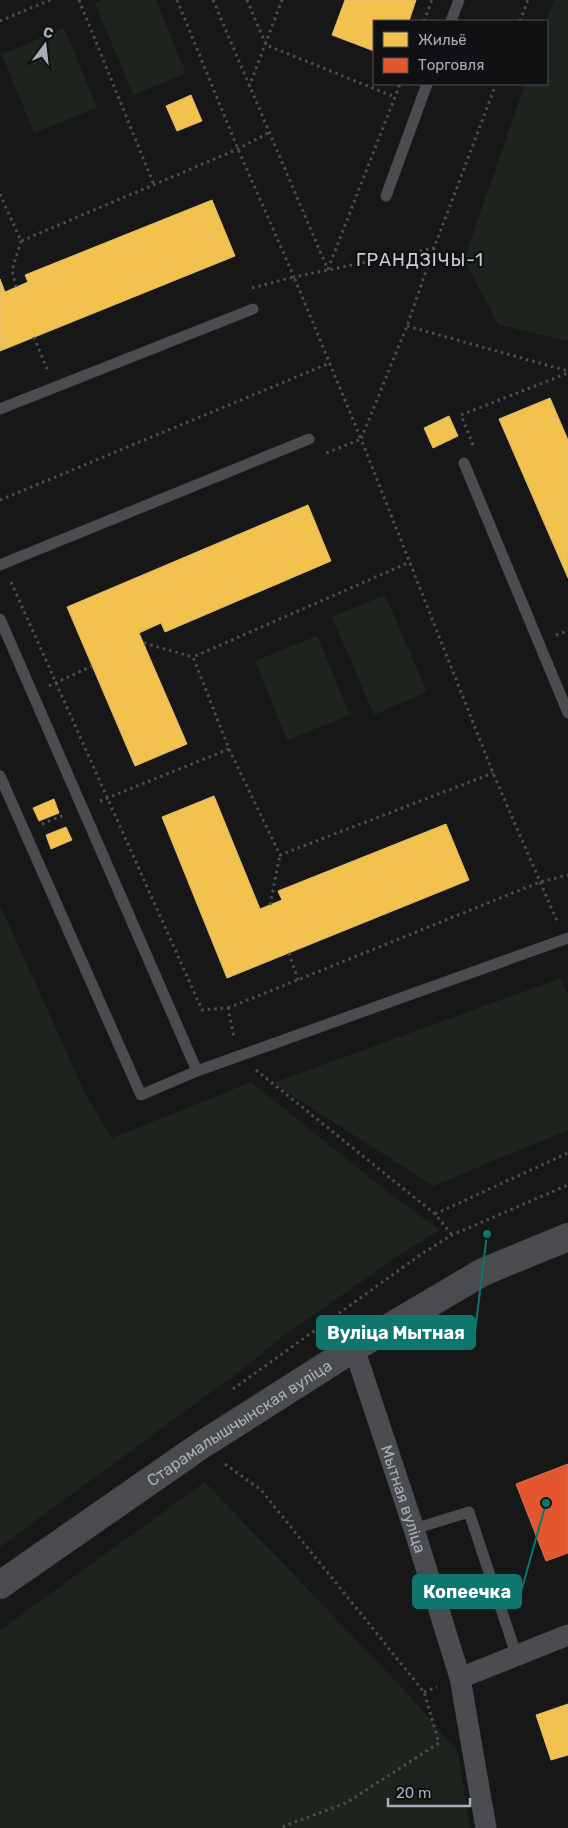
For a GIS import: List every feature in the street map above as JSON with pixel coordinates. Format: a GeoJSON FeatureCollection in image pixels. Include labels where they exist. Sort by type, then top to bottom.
{"type":"FeatureCollection","features":[{"type":"Feature","properties":{"kind":"main road","name":"Старамалышчынская вуліца"},"geometry":{"type":"LineString","coordinates":[[0,1585],[200,1446],[354,1348],[483,1272],[568,1237]]}},
{"type":"Feature","properties":{"kind":"street","name":"Мытная вуліца"},"geometry":{"type":"LineString","coordinates":[[354,1348],[414,1529],[460,1678],[486,1828]]}},
{"type":"Feature","properties":{"kind":"street"},"geometry":{"type":"LineString","coordinates":[[460,1678],[516,1654],[568,1635]]}},
{"type":"Feature","properties":{"kind":"lane"},"geometry":{"type":"LineString","coordinates":[[451,20],[459,0]]}},
{"type":"Feature","properties":{"kind":"lane"},"geometry":{"type":"LineString","coordinates":[[386,196],[428,85]]}},
{"type":"Feature","properties":{"kind":"lane"},"geometry":{"type":"LineString","coordinates":[[0,409],[253,309]]}},
{"type":"Feature","properties":{"kind":"lane"},"geometry":{"type":"LineString","coordinates":[[1,565],[309,439]]}},
{"type":"Feature","properties":{"kind":"lane"},"geometry":{"type":"LineString","coordinates":[[464,463],[568,713]]}},
{"type":"Feature","properties":{"kind":"lane"},"geometry":{"type":"LineString","coordinates":[[0,619],[197,1071]]}},
{"type":"Feature","properties":{"kind":"lane"},"geometry":{"type":"LineString","coordinates":[[0,776],[141,1095],[197,1071],[566,938]]}},
{"type":"Feature","properties":{"kind":"lane"},"geometry":{"type":"LineString","coordinates":[[414,1529],[469,1512],[516,1654]]}},
{"type":"Feature","properties":{"kind":"path"},"geometry":{"type":"LineString","coordinates":[[0,21],[50,0]]}},
{"type":"Feature","properties":{"kind":"path"},"geometry":{"type":"LineString","coordinates":[[78,0],[154,185]]}},
{"type":"Feature","properties":{"kind":"path"},"geometry":{"type":"LineString","coordinates":[[177,0],[238,149],[330,362],[492,773],[566,938]]}},
{"type":"Feature","properties":{"kind":"path"},"geometry":{"type":"LineString","coordinates":[[213,0],[268,133],[328,270]]}},
{"type":"Feature","properties":{"kind":"path"},"geometry":{"type":"LineString","coordinates":[[247,0],[266,45],[395,96]]}},
{"type":"Feature","properties":{"kind":"path"},"geometry":{"type":"LineString","coordinates":[[249,87],[282,0]]}},
{"type":"Feature","properties":{"kind":"path"},"geometry":{"type":"LineString","coordinates":[[424,20],[432,0]]}},
{"type":"Feature","properties":{"kind":"path"},"geometry":{"type":"LineString","coordinates":[[520,20],[528,0]]}},
{"type":"Feature","properties":{"kind":"path"},"geometry":{"type":"LineString","coordinates":[[328,270],[400,85]]}},
{"type":"Feature","properties":{"kind":"path"},"geometry":{"type":"LineString","coordinates":[[361,439],[407,326],[434,248],[496,85]]}},
{"type":"Feature","properties":{"kind":"path"},"geometry":{"type":"LineString","coordinates":[[21,241],[238,149],[268,133]]}},
{"type":"Feature","properties":{"kind":"path"},"geometry":{"type":"LineString","coordinates":[[0,194],[21,241],[12,270],[16,287]]}},
{"type":"Feature","properties":{"kind":"path"},"geometry":{"type":"LineString","coordinates":[[250,288],[434,248]]}},
{"type":"Feature","properties":{"kind":"path"},"geometry":{"type":"LineString","coordinates":[[407,326],[568,372]]}},
{"type":"Feature","properties":{"kind":"path"},"geometry":{"type":"LineString","coordinates":[[34,337],[48,372]]}},
{"type":"Feature","properties":{"kind":"path"},"geometry":{"type":"LineString","coordinates":[[0,500],[330,362]]}},
{"type":"Feature","properties":{"kind":"path"},"geometry":{"type":"LineString","coordinates":[[475,451],[461,415],[568,372]]}},
{"type":"Feature","properties":{"kind":"path"},"geometry":{"type":"LineString","coordinates":[[144,643],[193,657],[410,562]]}},
{"type":"Feature","properties":{"kind":"path"},"geometry":{"type":"LineString","coordinates":[[1,565],[56,683],[202,1010],[228,1008],[540,882],[568,875]]}},
{"type":"Feature","properties":{"kind":"path"},"geometry":{"type":"LineString","coordinates":[[193,657],[229,749],[280,855],[270,905]]}},
{"type":"Feature","properties":{"kind":"path"},"geometry":{"type":"LineString","coordinates":[[33,694],[92,666]]}},
{"type":"Feature","properties":{"kind":"path"},"geometry":{"type":"LineString","coordinates":[[24,831],[229,749]]}},
{"type":"Feature","properties":{"kind":"path"},"geometry":{"type":"LineString","coordinates":[[280,855],[492,773]]}},
{"type":"Feature","properties":{"kind":"path"},"geometry":{"type":"LineString","coordinates":[[288,953],[298,980]]}},
{"type":"Feature","properties":{"kind":"path"},"geometry":{"type":"LineString","coordinates":[[228,1008],[239,1056],[435,1214],[452,1235]]}},
{"type":"Feature","properties":{"kind":"path"},"geometry":{"type":"LineString","coordinates":[[435,1214],[568,1153]]}},
{"type":"Feature","properties":{"kind":"path"},"geometry":{"type":"LineString","coordinates":[[423,1253],[452,1235],[568,1185]]}},
{"type":"Feature","properties":{"kind":"path"},"geometry":{"type":"LineString","coordinates":[[200,1446],[260,1490],[424,1692],[439,1743],[346,1803],[279,1828]]}},
{"type":"Feature","properties":{"kind":"shaded area"},"geometry":{"type":"Polygon","coordinates":[[[102,0],[156,0],[186,73],[133,95],[95,3],[102,0]]]}},
{"type":"Feature","properties":{"kind":"shaded area"},"geometry":{"type":"Polygon","coordinates":[[[554,0],[568,0],[568,341],[499,325],[464,260],[525,85],[548,85],[548,20],[554,0]]]}},
{"type":"Feature","properties":{"kind":"shaded area"},"geometry":{"type":"Polygon","coordinates":[[[64,28],[97,108],[34,133],[2,54],[64,28]]]}},
{"type":"Feature","properties":{"kind":"shaded area"},"geometry":{"type":"Polygon","coordinates":[[[385,595],[427,692],[374,715],[332,617],[385,595]]]}},
{"type":"Feature","properties":{"kind":"shaded area"},"geometry":{"type":"Polygon","coordinates":[[[317,636],[350,715],[287,740],[255,661],[317,636]]]}},
{"type":"Feature","properties":{"kind":"shaded area"},"geometry":{"type":"Polygon","coordinates":[[[0,905],[85,1093],[112,1138],[251,1082],[390,1194],[440,1230],[401,1254],[279,1339],[248,1365],[0,1547],[0,905]]]}},
{"type":"Feature","properties":{"kind":"shaded area"},"geometry":{"type":"Polygon","coordinates":[[[561,978],[568,996],[568,1130],[433,1186],[273,1083],[561,978]]]}},
{"type":"Feature","properties":{"kind":"shaded area"},"geometry":{"type":"Polygon","coordinates":[[[205,1482],[409,1695],[458,1752],[470,1828],[0,1828],[0,1630],[205,1482]]]}},
{"type":"Feature","properties":{"kind":"building: Жильё"},"geometry":{"type":"Polygon","coordinates":[[[345,0],[416,0],[409,20],[373,20],[373,51],[332,35],[345,0]]]}},
{"type":"Feature","properties":{"kind":"building: Жильё"},"geometry":{"type":"Polygon","coordinates":[[[191,95],[202,121],[177,131],[166,106],[191,95]]]}},
{"type":"Feature","properties":{"kind":"building: Жильё"},"geometry":{"type":"Polygon","coordinates":[[[212,200],[235,256],[0,351],[0,279],[5,292],[28,282],[25,275],[212,200]]]}},
{"type":"Feature","properties":{"kind":"building: Жильё"},"geometry":{"type":"Polygon","coordinates":[[[550,398],[568,440],[568,578],[499,419],[550,398]]]}},
{"type":"Feature","properties":{"kind":"building: Жильё"},"geometry":{"type":"Polygon","coordinates":[[[449,416],[458,436],[433,448],[424,428],[449,416]]]}},
{"type":"Feature","properties":{"kind":"building: Жильё"},"geometry":{"type":"Polygon","coordinates":[[[308,505],[331,561],[165,632],[161,623],[139,633],[187,744],[135,766],[67,607],[308,505]]]}},
{"type":"Feature","properties":{"kind":"building: Жильё"},"geometry":{"type":"Polygon","coordinates":[[[214,796],[260,909],[282,900],[278,891],[446,824],[469,880],[227,978],[162,817],[214,796]]]}},
{"type":"Feature","properties":{"kind":"building: Жильё"},"geometry":{"type":"Polygon","coordinates":[[[54,799],[59,813],[39,821],[33,808],[54,799]]]}},
{"type":"Feature","properties":{"kind":"building: Жильё"},"geometry":{"type":"Polygon","coordinates":[[[66,827],[72,840],[51,849],[46,835],[66,827]]]}},
{"type":"Feature","properties":{"kind":"building: Жильё"},"geometry":{"type":"Polygon","coordinates":[[[568,1704],[568,1755],[551,1760],[536,1715],[568,1704]]]}},
{"type":"Feature","properties":{"kind":"building: Торговля"},"geometry":{"type":"Polygon","coordinates":[[[568,1464],[568,1553],[546,1561],[516,1484],[568,1464]]]}},
{"type":"Feature","properties":{"kind":"place","name":"Вуліца Мытная"},"geometry":{"type":"Point","coordinates":[487,1234]}},
{"type":"Feature","properties":{"kind":"place","name":"Копеечка"},"geometry":{"type":"Point","coordinates":[546,1503]}},
{"type":"Feature","properties":{"kind":"district","name":"ГРАНДЗІЧЫ-1"},"geometry":{"type":"Point","coordinates":[420,260]}}]}
